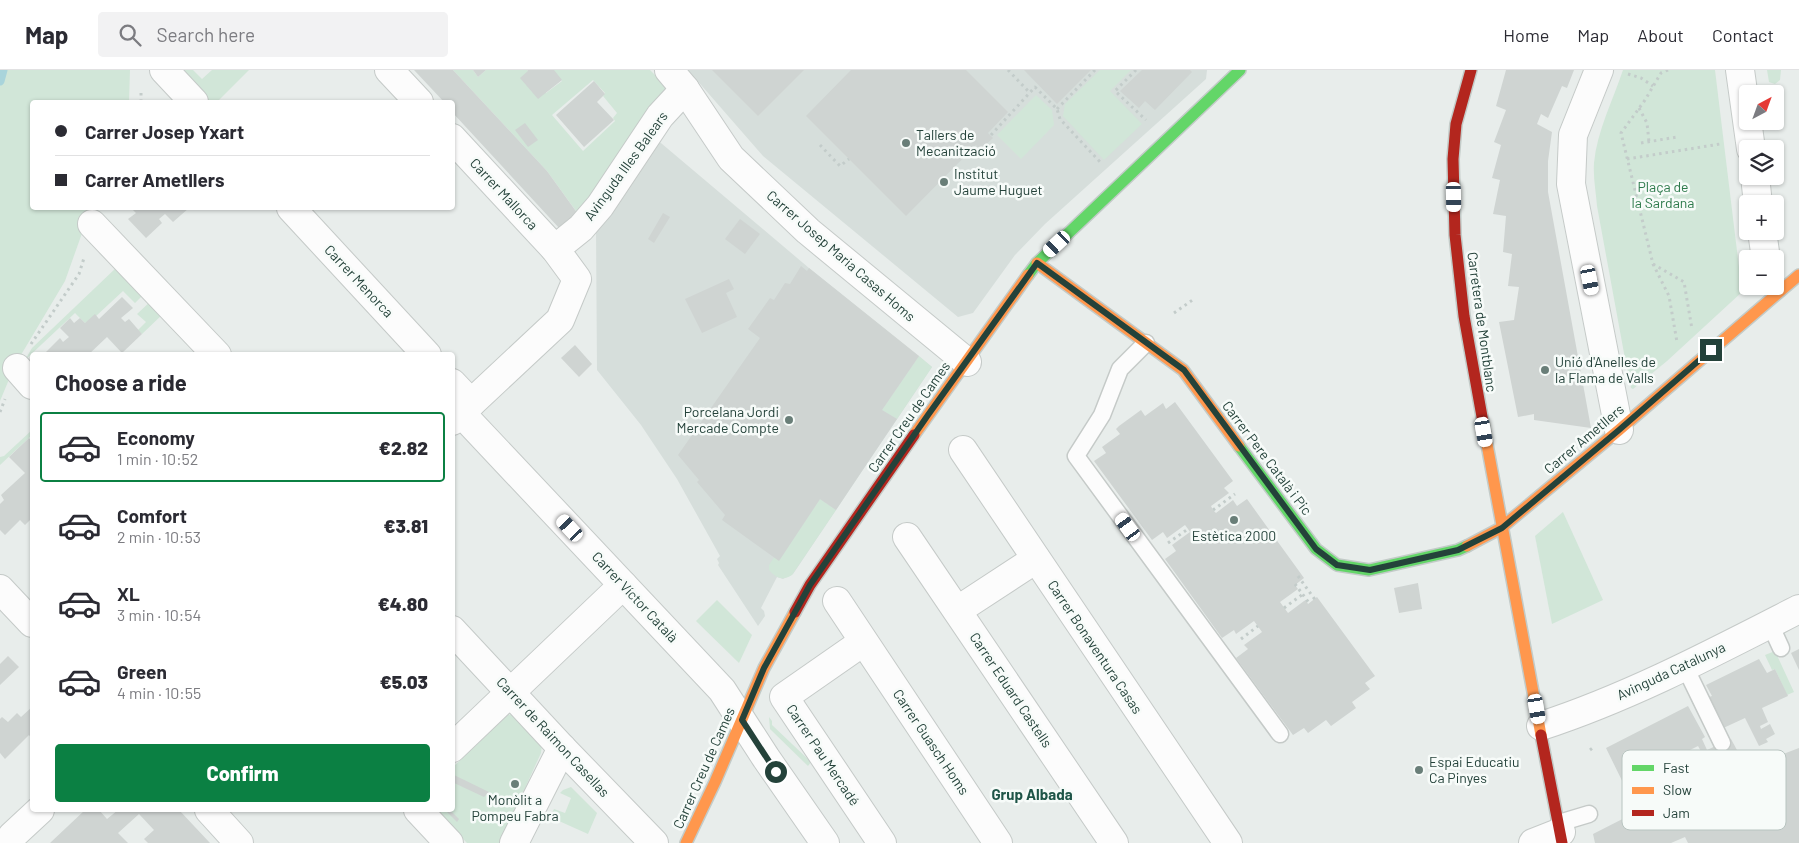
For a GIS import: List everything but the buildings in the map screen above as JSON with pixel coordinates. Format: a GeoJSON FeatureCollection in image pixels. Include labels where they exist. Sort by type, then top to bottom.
{"type":"FeatureCollection","features":[{"type":"Feature","properties":{"kind":"street"},"geometry":{"type":"LineString","coordinates":[[164,70],[192,100]]}},
{"type":"Feature","properties":{"kind":"street"},"geometry":{"type":"LineString","coordinates":[[389,70],[417,100]]}},
{"type":"Feature","properties":{"kind":"street","name":"Carrer Creu de Cames"},"geometry":{"type":"LineString","coordinates":[[686,843],[764,668],[810,585],[928,415],[1037,263],[1240,70]]}},
{"type":"Feature","properties":{"kind":"street","name":"Carretera de Montblanc"},"geometry":{"type":"LineString","coordinates":[[1471,70],[1456,133],[1453,159],[1455,235],[1464,316],[1502,528],[1561,832]]}},
{"type":"Feature","properties":{"kind":"street"},"geometry":{"type":"LineString","coordinates":[[1599,70],[1573,135],[1571,184],[1619,430]]}},
{"type":"Feature","properties":{"kind":"street"},"geometry":{"type":"LineString","coordinates":[[1740,70],[1750,140]]}},
{"type":"Feature","properties":{"kind":"street","name":"Avinguda Illes Balears"},"geometry":{"type":"LineString","coordinates":[[555,249],[581,228],[600,206],[660,116],[677,79]]}},
{"type":"Feature","properties":{"kind":"street","name":"Carrer Josep Maria Casas Homs"},"geometry":{"type":"LineString","coordinates":[[677,79],[731,158],[808,231],[967,362]]}},
{"type":"Feature","properties":{"kind":"street","name":"Carrer Mallorca"},"geometry":{"type":"LineString","coordinates":[[455,141],[555,249]]}},
{"type":"Feature","properties":{"kind":"street","name":"Carrer Menorca"},"geometry":{"type":"LineString","coordinates":[[293,210],[424,352]]}},
{"type":"Feature","properties":{"kind":"street"},"geometry":{"type":"LineString","coordinates":[[92,224],[214,352]]}},
{"type":"Feature","properties":{"kind":"street"},"geometry":{"type":"LineString","coordinates":[[455,392],[462,412],[560,320],[577,279],[555,249]]}},
{"type":"Feature","properties":{"kind":"street","name":"Carrer Pere Català i Pic"},"geometry":{"type":"LineString","coordinates":[[1037,263],[1184,370],[1316,549],[1337,565],[1370,570],[1448,553],[1502,528]]}},
{"type":"Feature","properties":{"kind":"street","name":"Carrer Ametllers"},"geometry":{"type":"LineString","coordinates":[[1784,284],[1799,275]]}},
{"type":"Feature","properties":{"kind":"street","name":"Carrer Ametllers"},"geometry":{"type":"LineString","coordinates":[[1502,528],[1619,430],[1767,295]]}},
{"type":"Feature","properties":{"kind":"street","name":"Carrer Víctor Català"},"geometry":{"type":"LineString","coordinates":[[462,412],[722,690],[824,843]]}},
{"type":"Feature","properties":{"kind":"street","name":"Carrer Bonaventura Casas"},"geometry":{"type":"LineString","coordinates":[[963,450],[1228,843]]}},
{"type":"Feature","properties":{"kind":"street","name":"Carrer Eduard Castells"},"geometry":{"type":"LineString","coordinates":[[907,537],[1114,843]]}},
{"type":"Feature","properties":{"kind":"street"},"geometry":{"type":"LineString","coordinates":[[958,610],[1036,559]]}},
{"type":"Feature","properties":{"kind":"street"},"geometry":{"type":"LineString","coordinates":[[455,745],[624,585]]}},
{"type":"Feature","properties":{"kind":"street"},"geometry":{"type":"LineString","coordinates":[[0,589],[30,621]]}},
{"type":"Feature","properties":{"kind":"street","name":"Carrer Guasch Homs"},"geometry":{"type":"LineString","coordinates":[[837,601],[998,843]]}},
{"type":"Feature","properties":{"kind":"street","name":"Avinguda Catalunya"},"geometry":{"type":"LineString","coordinates":[[1540,726],[1570,716],[1681,669],[1776,636],[1799,610]]}},
{"type":"Feature","properties":{"kind":"street","name":"Carrer de Raimon Casellas"},"geometry":{"type":"LineString","coordinates":[[455,633],[654,843]]}},
{"type":"Feature","properties":{"kind":"street","name":"Carrer Pau Mercadé"},"geometry":{"type":"LineString","coordinates":[[863,642],[784,697],[882,843]]}},
{"type":"Feature","properties":{"kind":"street"},"geometry":{"type":"LineString","coordinates":[[514,843],[562,748]]}},
{"type":"Feature","properties":{"kind":"street"},"geometry":{"type":"LineString","coordinates":[[10,840],[38,812]]}},
{"type":"Feature","properties":{"kind":"street"},"geometry":{"type":"LineString","coordinates":[[210,812],[239,843]]}},
{"type":"Feature","properties":{"kind":"street"},"geometry":{"type":"LineString","coordinates":[[420,812],[449,843]]}},
{"type":"Feature","properties":{"kind":"street"},"geometry":{"type":"LineString","coordinates":[[1533,843],[1561,832]]}},
{"type":"Feature","properties":{"kind":"lane"},"geometry":{"type":"LineString","coordinates":[[1146,343],[1120,369],[1102,415],[1076,456],[1280,734]]}},
{"type":"Feature","properties":{"kind":"lane"},"geometry":{"type":"LineString","coordinates":[[1681,669],[1717,745]]}},
{"type":"Feature","properties":{"kind":"lane"},"geometry":{"type":"LineString","coordinates":[[1561,832],[1589,814]]}},
{"type":"Feature","properties":{"kind":"path"},"geometry":{"type":"LineString","coordinates":[[1008,70],[1030,93]]}},
{"type":"Feature","properties":{"kind":"path"},"geometry":{"type":"LineString","coordinates":[[1057,109],[1095,70]]}},
{"type":"Feature","properties":{"kind":"path"},"geometry":{"type":"LineString","coordinates":[[1136,70],[1115,91],[1150,124]]}},
{"type":"Feature","properties":{"kind":"path"},"geometry":{"type":"LineString","coordinates":[[1668,70],[1662,73],[1621,133],[1652,264],[1669,296],[1677,343]]}},
{"type":"Feature","properties":{"kind":"path"},"geometry":{"type":"LineString","coordinates":[[1628,74],[1641,78],[1653,86]]}},
{"type":"Feature","properties":{"kind":"path"},"geometry":{"type":"LineString","coordinates":[[990,136],[1035,87],[1057,109],[1060,119],[1103,166]]}},
{"type":"Feature","properties":{"kind":"path"},"geometry":{"type":"LineString","coordinates":[[1639,108],[1646,123],[1649,142]]}},
{"type":"Feature","properties":{"kind":"path"},"geometry":{"type":"LineString","coordinates":[[1641,143],[1677,137]]}},
{"type":"Feature","properties":{"kind":"path"},"geometry":{"type":"LineString","coordinates":[[1627,159],[1724,143]]}},
{"type":"Feature","properties":{"kind":"path"},"geometry":{"type":"LineString","coordinates":[[820,145],[840,166],[849,158]]}},
{"type":"Feature","properties":{"kind":"path"},"geometry":{"type":"LineString","coordinates":[[25,376],[32,342],[79,274],[92,237],[92,224]]}},
{"type":"Feature","properties":{"kind":"path"},"geometry":{"type":"LineString","coordinates":[[1652,264],[1684,282],[1692,334]]}},
{"type":"Feature","properties":{"kind":"path"},"geometry":{"type":"LineString","coordinates":[[1174,313],[1194,299]]}},
{"type":"Feature","properties":{"kind":"path"},"geometry":{"type":"LineString","coordinates":[[1213,510],[1235,494]]}},
{"type":"Feature","properties":{"kind":"path"},"geometry":{"type":"LineString","coordinates":[[1298,576],[1310,589],[1316,601]]}},
{"type":"Feature","properties":{"kind":"path"},"geometry":{"type":"LineString","coordinates":[[1296,584],[1309,603]]}},
{"type":"Feature","properties":{"kind":"path"},"geometry":{"type":"LineString","coordinates":[[1284,608],[1302,594]]}},
{"type":"Feature","properties":{"kind":"path"},"geometry":{"type":"LineString","coordinates":[[1590,750],[1595,746]]}},
{"type":"Feature","properties":{"kind":"shaded area","name":"Institut Jaume Huguet"},"geometry":{"type":"Polygon","coordinates":[[[688,70],[1207,70],[1206,79],[1045,224],[1015,255],[973,313],[958,317],[763,156],[688,70]]]}},
{"type":"Feature","properties":{"kind":"shaded area","name":"Porcelana Jordi Mercade Compte"},"geometry":{"type":"Polygon","coordinates":[[[655,138],[809,268],[932,367],[793,574],[783,579],[777,577],[761,608],[765,616],[758,626],[718,565],[717,559],[720,556],[677,479],[641,425],[597,370],[596,229],[655,138]]]}},
{"type":"Feature","properties":{"kind":"green space"},"geometry":{"type":"Polygon","coordinates":[[[0,70],[130,70],[129,100],[30,100],[30,210],[90,210],[65,281],[15,365],[0,401],[0,70]]]}},
{"type":"Feature","properties":{"kind":"green space"},"geometry":{"type":"Polygon","coordinates":[[[175,70],[193,70],[202,79],[212,70],[249,70],[219,100],[204,100],[175,70]]]}},
{"type":"Feature","properties":{"kind":"green space"},"geometry":{"type":"Polygon","coordinates":[[[453,70],[473,70],[478,77],[486,70],[527,70],[546,93],[562,81],[553,70],[650,70],[667,87],[594,202],[590,201],[576,211],[547,171],[453,70]],[[593,80],[552,115],[583,151],[615,121],[613,118],[617,113],[603,96],[605,93],[593,80]]]}},
{"type":"Feature","properties":{"kind":"green space"},"geometry":{"type":"Polygon","coordinates":[[[1100,70],[1131,70],[1110,91],[1142,124],[1104,160],[1063,116],[1065,104],[1100,70]]]}},
{"type":"Feature","properties":{"kind":"green space","name":"Plaça de la Sardana"},"geometry":{"type":"Polygon","coordinates":[[[1623,70],[1715,70],[1739,267],[1739,295],[1667,361],[1633,389],[1631,388],[1626,364],[1597,206],[1594,163],[1598,139],[1623,70]]]}},
{"type":"Feature","properties":{"kind":"green space"},"geometry":{"type":"Polygon","coordinates":[[[1767,70],[1781,70],[1780,80],[1775,84],[1769,82],[1767,70]]]}},
{"type":"Feature","properties":{"kind":"green space"},"geometry":{"type":"Polygon","coordinates":[[[1036,95],[1052,110],[1054,125],[1021,159],[997,135],[1036,95]]]}},
{"type":"Feature","properties":{"kind":"green space"},"geometry":{"type":"Polygon","coordinates":[[[117,267],[145,293],[135,303],[123,291],[96,316],[85,323],[75,313],[34,352],[30,352],[30,355],[25,360],[32,348],[117,267]]]}},
{"type":"Feature","properties":{"kind":"green space"},"geometry":{"type":"Polygon","coordinates":[[[152,300],[164,313],[142,334],[138,330],[146,322],[137,314],[152,300]]]}},
{"type":"Feature","properties":{"kind":"green space"},"geometry":{"type":"Polygon","coordinates":[[[919,356],[932,367],[897,419],[882,410],[919,356]]]}},
{"type":"Feature","properties":{"kind":"green space"},"geometry":{"type":"Polygon","coordinates":[[[30,432],[30,437],[0,465],[0,457],[4,456],[30,432]]]}},
{"type":"Feature","properties":{"kind":"green space"},"geometry":{"type":"Polygon","coordinates":[[[820,499],[836,510],[792,575],[785,578],[777,577],[769,570],[769,565],[779,550],[784,553],[820,499]]]}},
{"type":"Feature","properties":{"kind":"green space"},"geometry":{"type":"Polygon","coordinates":[[[1563,512],[1603,600],[1552,624],[1535,536],[1563,512]]]}},
{"type":"Feature","properties":{"kind":"green space"},"geometry":{"type":"Polygon","coordinates":[[[717,600],[752,635],[739,663],[696,621],[717,600]]]}},
{"type":"Feature","properties":{"kind":"green space"},"geometry":{"type":"Polygon","coordinates":[[[1775,651],[1794,692],[1787,695],[1775,669],[1772,670],[1765,655],[1775,651]]]}},
{"type":"Feature","properties":{"kind":"green space"},"geometry":{"type":"Polygon","coordinates":[[[512,714],[542,744],[541,753],[500,843],[467,843],[438,812],[455,812],[455,765],[508,715],[512,714]]]}},
{"type":"Feature","properties":{"kind":"green space"},"geometry":{"type":"Polygon","coordinates":[[[769,717],[772,725],[811,762],[808,766],[770,729],[769,717]]]}},
{"type":"Feature","properties":{"kind":"green space"},"geometry":{"type":"Polygon","coordinates":[[[571,787],[597,813],[588,834],[550,817],[554,809],[565,813],[571,798],[560,793],[571,787]]]}},
{"type":"Feature","properties":{"kind":"waterway"},"geometry":{"type":"LineString","coordinates":[[0,81],[3,70]]}},
{"type":"Feature","properties":{"kind":"traffic: fast"},"geometry":{"type":"LineString","coordinates":[[1028,275],[1037,263],[1240,70]]}},
{"type":"Feature","properties":{"kind":"traffic: fast"},"geometry":{"type":"LineString","coordinates":[[1239,446],[1316,549],[1337,565],[1369,570],[1458,550],[1467,546]]}},
{"type":"Feature","properties":{"kind":"traffic: slow"},"geometry":{"type":"LineString","coordinates":[[1037,263],[1183,370],[1239,446]]}},
{"type":"Feature","properties":{"kind":"traffic: slow"},"geometry":{"type":"LineString","coordinates":[[914,435],[1028,275]]}},
{"type":"Feature","properties":{"kind":"traffic: slow"},"geometry":{"type":"LineString","coordinates":[[1467,546],[1501,528],[1619,430],[1799,275]]}},
{"type":"Feature","properties":{"kind":"traffic: slow"},"geometry":{"type":"LineString","coordinates":[[1486,439],[1541,735]]}},
{"type":"Feature","properties":{"kind":"traffic: slow"},"geometry":{"type":"LineString","coordinates":[[686,843],[715,782],[764,668],[795,612]]}},
{"type":"Feature","properties":{"kind":"traffic: jam"},"geometry":{"type":"LineString","coordinates":[[1471,70],[1456,124],[1453,159],[1455,235],[1464,316],[1486,439]]}},
{"type":"Feature","properties":{"kind":"traffic: jam"},"geometry":{"type":"LineString","coordinates":[[795,612],[810,585],[914,435]]}},
{"type":"Feature","properties":{"kind":"traffic: jam"},"geometry":{"type":"LineString","coordinates":[[1541,735],[1562,843]]}},
{"type":"Feature","properties":{"kind":"place","name":"Tallers de Mecanització"},"geometry":{"type":"Point","coordinates":[906,143]}},
{"type":"Feature","properties":{"kind":"place","name":"Institut Jaume Huguet"},"geometry":{"type":"Point","coordinates":[944,182]}},
{"type":"Feature","properties":{"kind":"place","name":"Unió d'Anelles de la Flama de Valls"},"geometry":{"type":"Point","coordinates":[1545,370]}},
{"type":"Feature","properties":{"kind":"place","name":"Porcelana Jordi Mercade Compte"},"geometry":{"type":"Point","coordinates":[789,420]}},
{"type":"Feature","properties":{"kind":"place","name":"Estètica 2000"},"geometry":{"type":"Point","coordinates":[1234,520]}},
{"type":"Feature","properties":{"kind":"place","name":"Espai Educatiu Ca Pinyes"},"geometry":{"type":"Point","coordinates":[1419,770]}},
{"type":"Feature","properties":{"kind":"place","name":"Monòlit a Pompeu Fabra"},"geometry":{"type":"Point","coordinates":[515,784]}},
{"type":"Feature","properties":{"kind":"district","name":"Grup Albada"},"geometry":{"type":"Point","coordinates":[1032,795]}},
{"type":"Feature","properties":{"kind":"route"},"geometry":{"type":"LineString","coordinates":[[776,772],[742,720],[764,668],[810,585],[928,415],[1037,263],[1184,370],[1316,549],[1337,565],[1370,570],[1458,550],[1502,528],[1711,350]]}}]}
